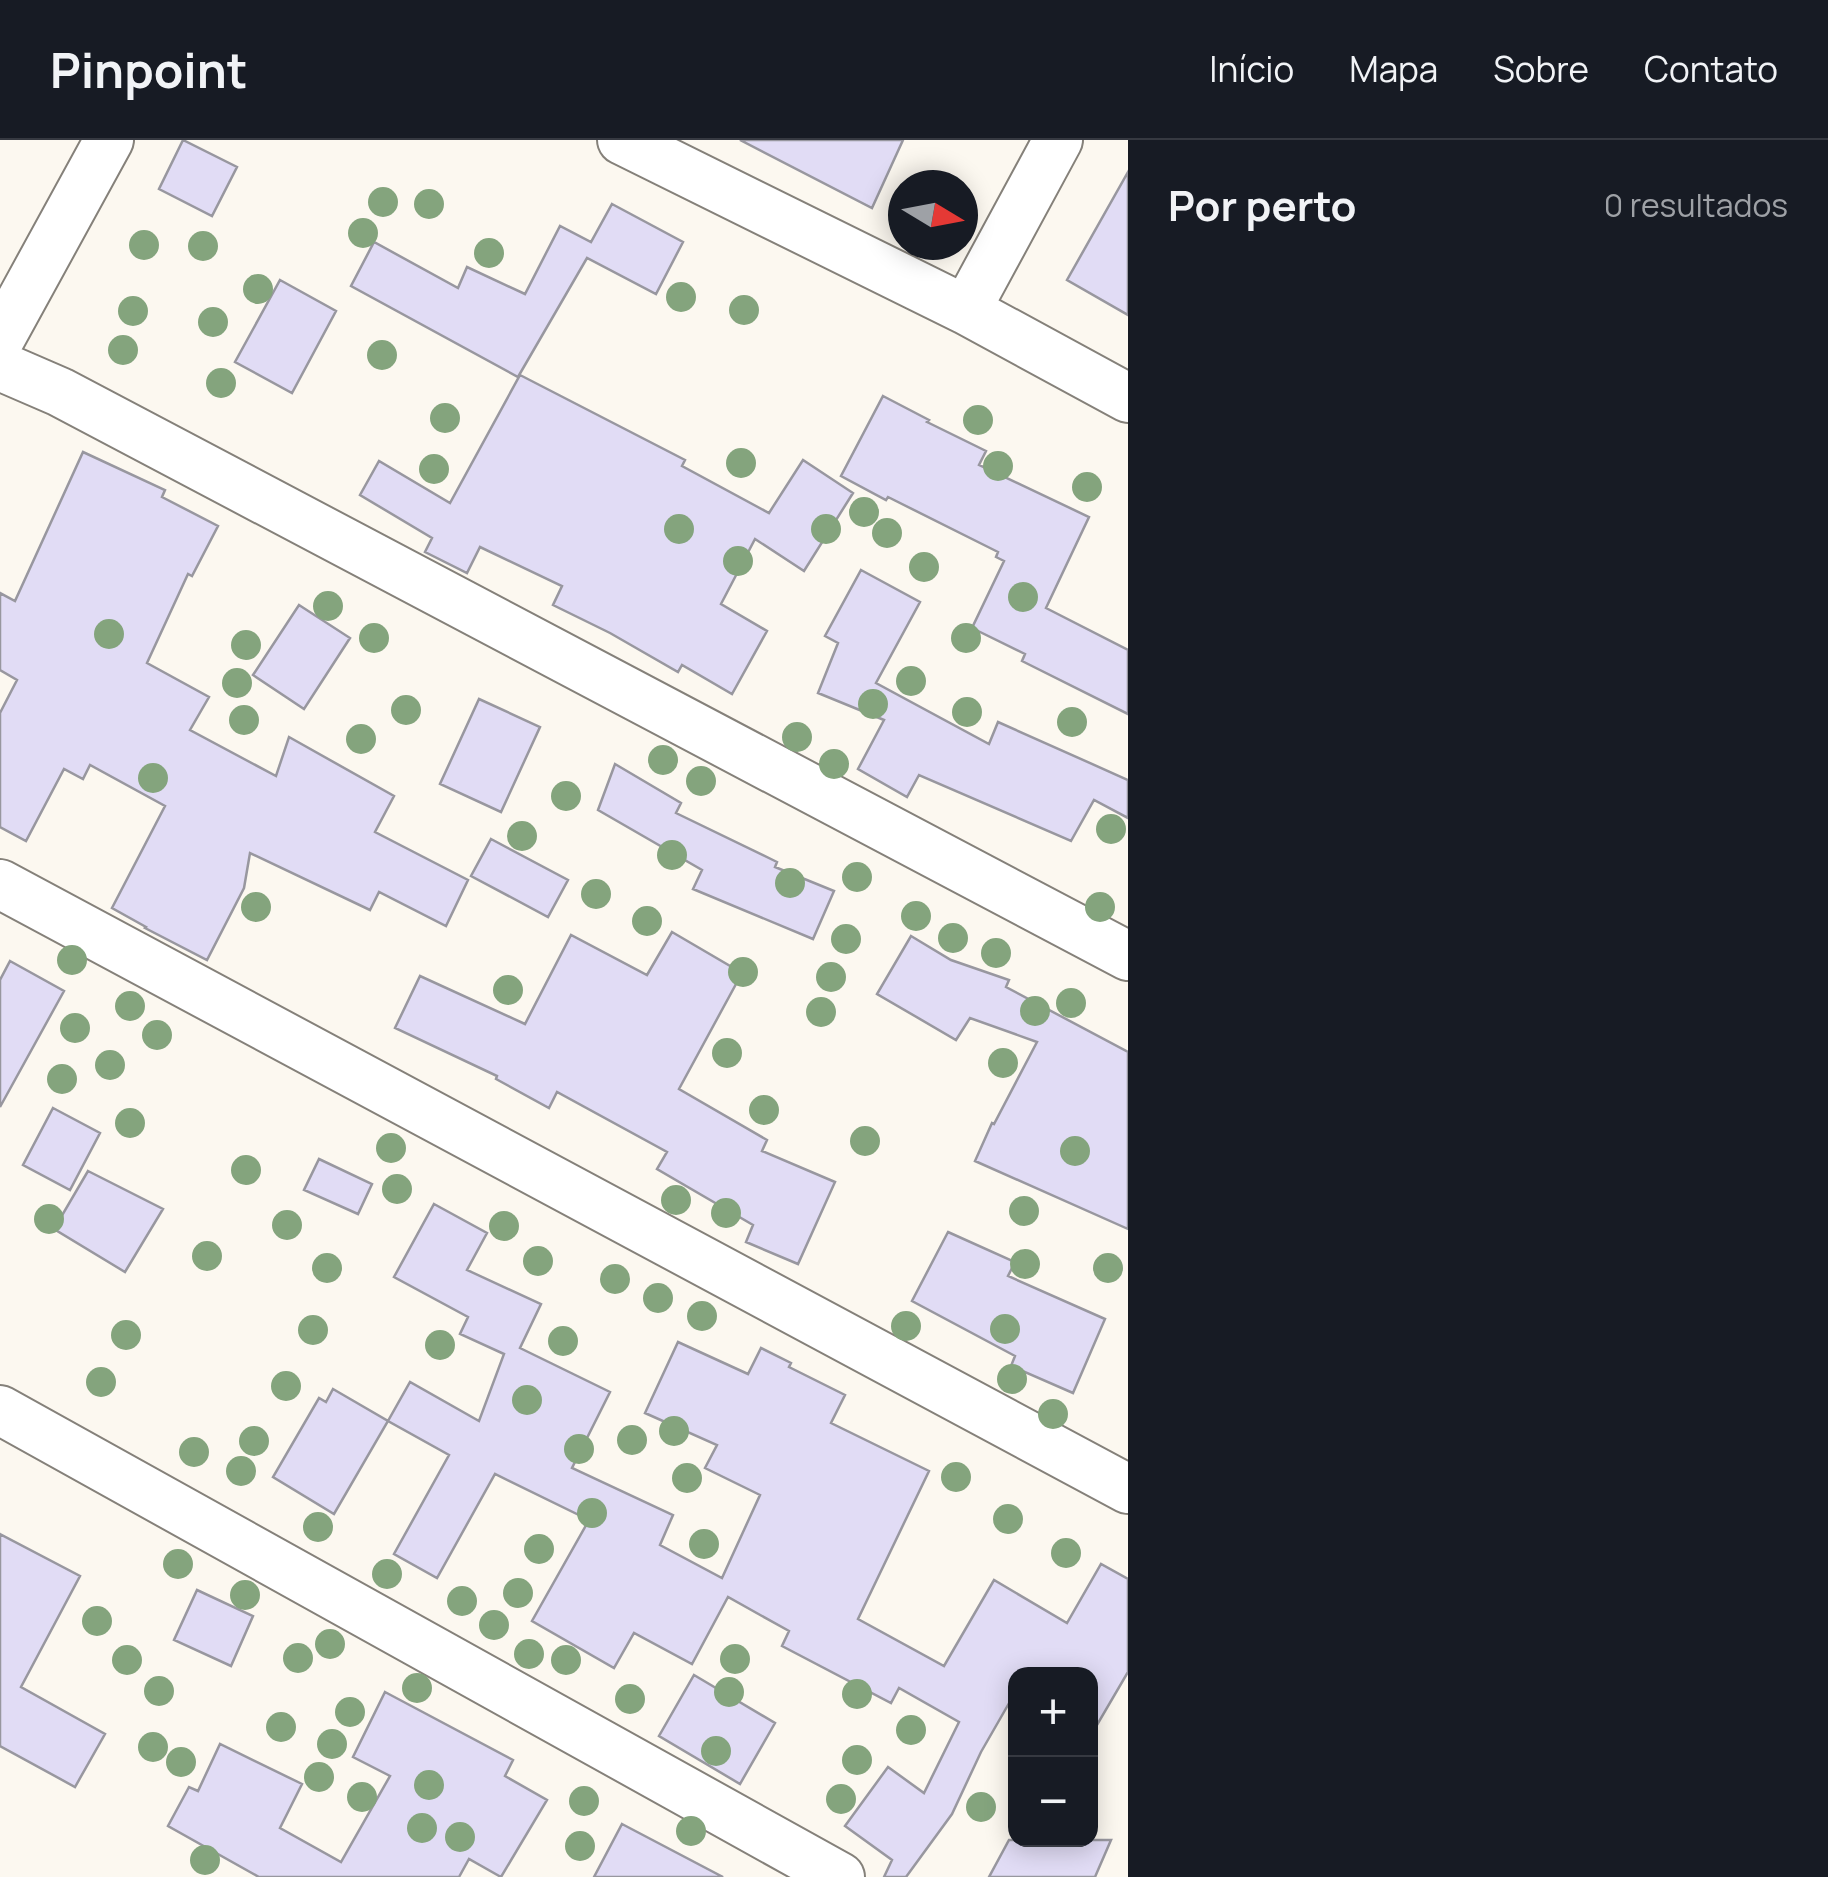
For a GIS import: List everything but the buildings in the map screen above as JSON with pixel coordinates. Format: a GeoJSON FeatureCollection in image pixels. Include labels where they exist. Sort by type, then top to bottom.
{"type":"FeatureCollection","features":[{"type":"Feature","properties":{"kind":"street"},"geometry":{"type":"LineString","coordinates":[[0,338],[108,140]]}},
{"type":"Feature","properties":{"kind":"street"},"geometry":{"type":"LineString","coordinates":[[622,140],[966,310],[1128,398]]}},
{"type":"Feature","properties":{"kind":"street"},"geometry":{"type":"LineString","coordinates":[[966,310],[1058,140]]}},
{"type":"Feature","properties":{"kind":"street"},"geometry":{"type":"LineString","coordinates":[[0,366],[60,392],[1128,956]]}},
{"type":"Feature","properties":{"kind":"street"},"geometry":{"type":"LineString","coordinates":[[0,884],[1128,1489]]}},
{"type":"Feature","properties":{"kind":"street"},"geometry":{"type":"LineString","coordinates":[[0,1410],[840,1877]]}}]}
